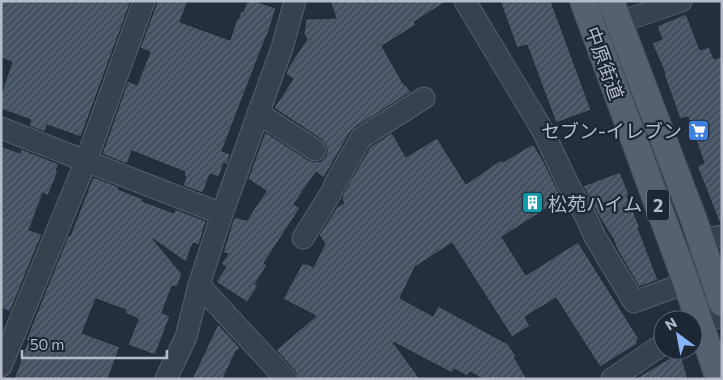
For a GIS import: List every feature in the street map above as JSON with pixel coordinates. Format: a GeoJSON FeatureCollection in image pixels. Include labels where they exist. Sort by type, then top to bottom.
{"type":"FeatureCollection","features":[{"type":"Feature","properties":{"kind":"main road","name":"中原街道"},"geometry":{"type":"LineString","coordinates":[[582,1],[686,283],[705,322],[719,379]]}},
{"type":"Feature","properties":{"kind":"main road","name":"中原街道"},"geometry":{"type":"LineString","coordinates":[[615,12],[711,238],[722,303]]}},
{"type":"Feature","properties":{"kind":"street"},"geometry":{"type":"LineString","coordinates":[[1,366],[86,162],[144,1]]}},
{"type":"Feature","properties":{"kind":"street"},"geometry":{"type":"LineString","coordinates":[[166,379],[186,337],[199,285],[222,214],[282,48],[295,1]]}},
{"type":"Feature","properties":{"kind":"street"},"geometry":{"type":"LineString","coordinates":[[465,1],[542,129],[595,237],[634,302],[686,283]]}},
{"type":"Feature","properties":{"kind":"street"},"geometry":{"type":"LineString","coordinates":[[594,32],[615,12],[681,1]]}},
{"type":"Feature","properties":{"kind":"street"},"geometry":{"type":"LineString","coordinates":[[303,238],[361,138],[424,98]]}},
{"type":"Feature","properties":{"kind":"street"},"geometry":{"type":"LineString","coordinates":[[258,113],[315,150]]}},
{"type":"Feature","properties":{"kind":"street"},"geometry":{"type":"LineString","coordinates":[[1,128],[222,214]]}},
{"type":"Feature","properties":{"kind":"street"},"geometry":{"type":"LineString","coordinates":[[199,285],[286,379]]}},
{"type":"Feature","properties":{"kind":"street"},"geometry":{"type":"LineString","coordinates":[[612,379],[653,351]]}},
{"type":"Feature","properties":{"kind":"building"},"geometry":{"type":"Polygon","coordinates":[[[1,1],[131,1],[81,137],[47,125],[45,132],[29,126],[31,120],[1,109],[1,94],[12,62],[1,58],[1,1]]]}},
{"type":"Feature","properties":{"kind":"building"},"geometry":{"type":"Polygon","coordinates":[[[156,1],[188,1],[180,22],[230,40],[237,18],[239,18],[241,11],[243,12],[247,1],[255,1],[276,8],[267,37],[222,151],[230,154],[227,165],[224,163],[219,177],[210,174],[203,193],[183,186],[186,177],[184,176],[185,172],[132,151],[127,164],[102,154],[128,81],[137,85],[150,52],[140,48],[156,1]]]}},
{"type":"Feature","properties":{"kind":"building"},"geometry":{"type":"Polygon","coordinates":[[[330,1],[447,1],[414,22],[416,25],[382,46],[404,85],[411,92],[354,128],[324,178],[316,172],[294,204],[300,208],[264,263],[267,265],[255,284],[258,286],[247,302],[216,282],[226,267],[221,264],[228,254],[223,253],[234,217],[247,220],[266,191],[248,179],[265,132],[308,160],[314,162],[321,161],[326,156],[326,145],[322,140],[274,108],[293,79],[286,74],[289,66],[307,39],[304,34],[306,19],[336,18],[330,1]]]}},
{"type":"Feature","properties":{"kind":"building"},"geometry":{"type":"Polygon","coordinates":[[[500,1],[551,1],[591,110],[556,123],[527,45],[517,48],[500,1]]]}},
{"type":"Feature","properties":{"kind":"building"},"geometry":{"type":"Polygon","coordinates":[[[686,14],[700,50],[709,47],[714,59],[722,56],[722,224],[720,224],[697,166],[704,163],[688,117],[680,119],[665,73],[652,43],[662,39],[657,26],[686,14]]]}},
{"type":"Feature","properties":{"kind":"building"},"geometry":{"type":"Polygon","coordinates":[[[392,133],[406,157],[437,138],[466,184],[501,160],[503,162],[533,144],[564,203],[548,213],[546,209],[502,237],[526,275],[578,242],[639,339],[637,339],[637,344],[600,367],[556,298],[525,317],[530,326],[512,337],[452,243],[415,267],[400,298],[433,316],[438,306],[508,344],[527,379],[483,379],[470,372],[467,376],[454,369],[452,373],[393,342],[420,379],[298,379],[295,371],[276,350],[316,316],[283,299],[302,264],[308,264],[313,267],[325,244],[319,235],[337,207],[344,203],[342,200],[343,194],[370,147],[392,133]]]}},
{"type":"Feature","properties":{"kind":"building"},"geometry":{"type":"Polygon","coordinates":[[[1,146],[20,153],[21,149],[59,164],[48,196],[43,193],[29,230],[42,234],[10,312],[1,308],[1,146]]]}},
{"type":"Feature","properties":{"kind":"building"},"geometry":{"type":"Polygon","coordinates":[[[620,172],[640,228],[638,228],[658,280],[639,287],[583,186],[620,172]]]}},
{"type":"Feature","properties":{"kind":"building"},"geometry":{"type":"Polygon","coordinates":[[[93,177],[119,187],[118,189],[143,199],[142,201],[174,213],[175,209],[206,221],[199,245],[193,243],[186,262],[153,239],[182,274],[177,287],[172,286],[162,313],[170,316],[155,355],[128,345],[138,319],[125,313],[126,310],[96,299],[82,333],[120,347],[108,379],[14,379],[28,341],[26,340],[93,177]]]}},
{"type":"Feature","properties":{"kind":"building"},"geometry":{"type":"Polygon","coordinates":[[[218,324],[240,348],[236,351],[223,379],[192,379],[218,324]]]}},
{"type":"Feature","properties":{"kind":"building"},"geometry":{"type":"Polygon","coordinates":[[[667,360],[682,360],[688,379],[635,379],[667,360]]]}},
{"type":"Feature","properties":{"kind":"place","name":"セブン-イレブン"},"geometry":{"type":"Point","coordinates":[698,130]}},
{"type":"Feature","properties":{"kind":"place","name":"松苑ハイム"},"geometry":{"type":"Point","coordinates":[532,203]}}]}
